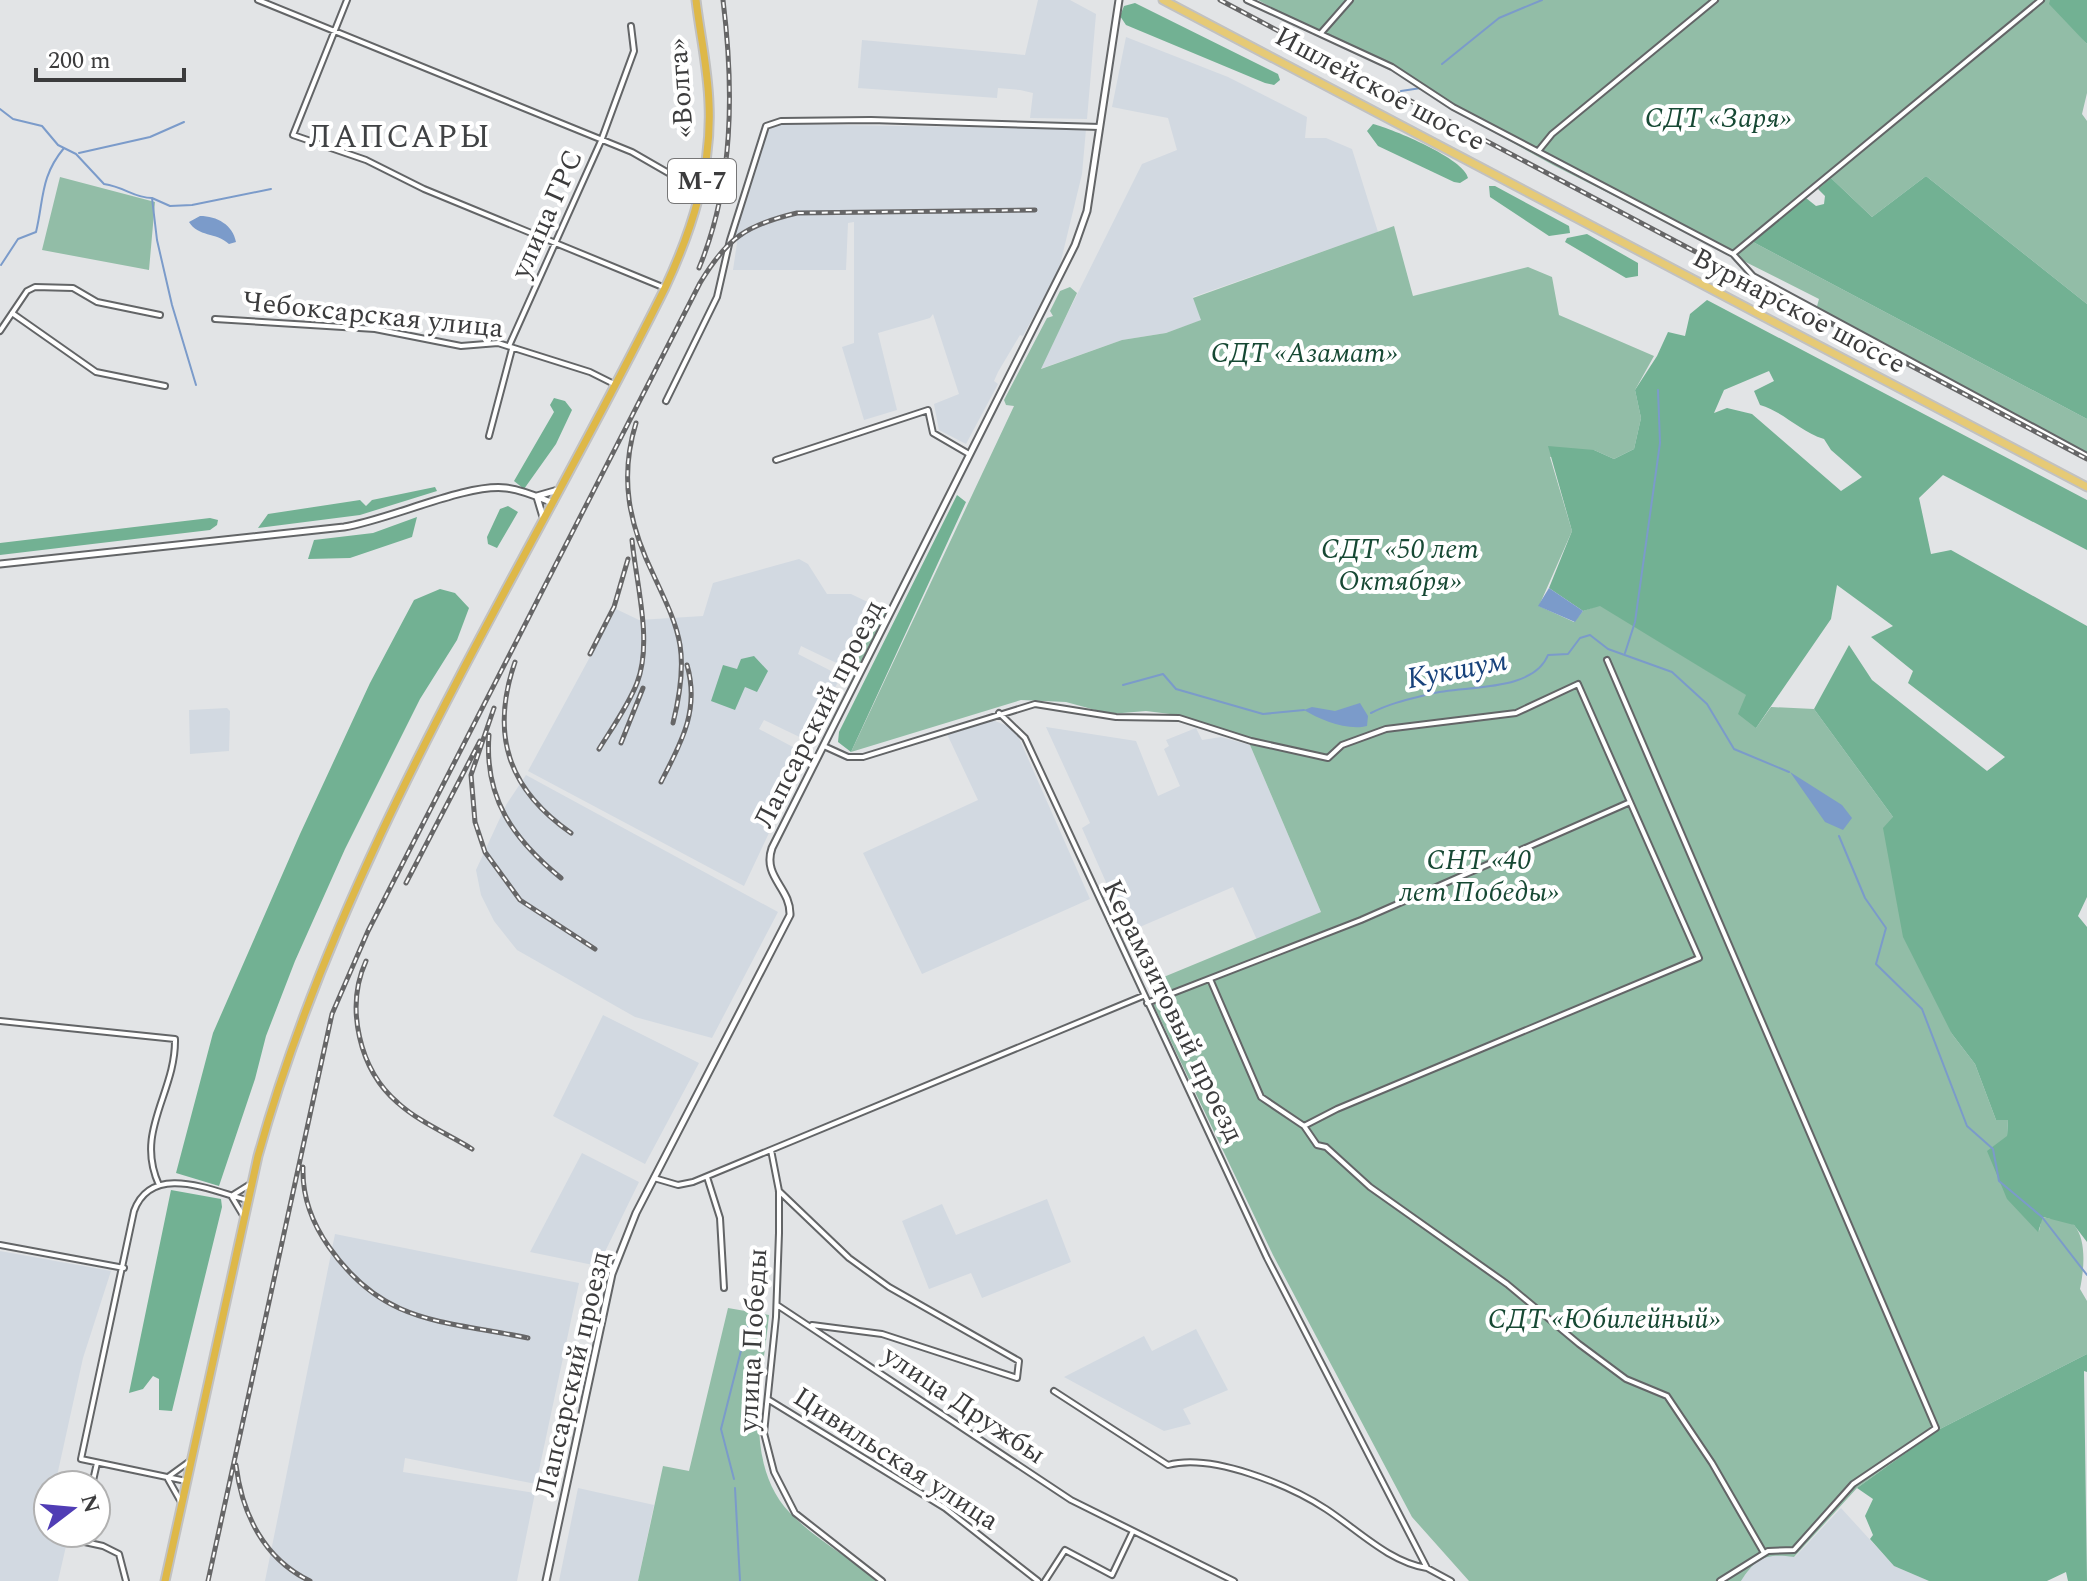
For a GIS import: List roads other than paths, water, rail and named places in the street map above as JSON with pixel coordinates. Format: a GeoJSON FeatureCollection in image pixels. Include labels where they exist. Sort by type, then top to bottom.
{"type":"FeatureCollection","features":[{"type":"Feature","properties":{"kind":"highway","name":"«Волга»"},"geometry":{"type":"LineString","coordinates":[[181,1502],[252,1182],[286,1062],[347,907],[375,845],[665,288],[700,191],[708,144],[709,104],[696,0]]}},
{"type":"Feature","properties":{"kind":"highway"},"geometry":{"type":"LineString","coordinates":[[165,1581],[181,1502]]}},
{"type":"Feature","properties":{"kind":"main road","name":"Ишлейское шоссе"},"geometry":{"type":"LineString","coordinates":[[1163,0],[1492,172]]}},
{"type":"Feature","properties":{"kind":"main road","name":"Вурнарское шоссе"},"geometry":{"type":"LineString","coordinates":[[1492,172],[2087,487]]}},
{"type":"Feature","properties":{"kind":"street"},"geometry":{"type":"LineString","coordinates":[[258,0],[491,97],[531,108],[632,152],[700,191]]}},
{"type":"Feature","properties":{"kind":"street"},"geometry":{"type":"LineString","coordinates":[[347,0],[293,135],[366,160],[557,246],[665,288]]}},
{"type":"Feature","properties":{"kind":"street","name":"Лапсарский проезд"},"geometry":{"type":"LineString","coordinates":[[546,1581],[612,1274],[636,1213],[790,915],[789,903],[770,872],[769,857],[1075,245],[1087,211],[1119,0]]}},
{"type":"Feature","properties":{"kind":"street"},"geometry":{"type":"LineString","coordinates":[[1247,0],[1392,67],[1453,107],[1733,254],[1753,276],[2087,456]]}},
{"type":"Feature","properties":{"kind":"street"},"geometry":{"type":"LineString","coordinates":[[1321,33],[1350,0]]}},
{"type":"Feature","properties":{"kind":"street"},"geometry":{"type":"LineString","coordinates":[[1539,150],[1552,134],[1715,0]]}},
{"type":"Feature","properties":{"kind":"street"},"geometry":{"type":"LineString","coordinates":[[1733,254],[2041,0]]}},
{"type":"Feature","properties":{"kind":"street","name":"улица ГРС"},"geometry":{"type":"LineString","coordinates":[[489,436],[510,348],[601,141],[634,51],[631,26]]}},
{"type":"Feature","properties":{"kind":"street"},"geometry":{"type":"LineString","coordinates":[[666,401],[717,297],[730,240],[766,126],[781,121],[871,120],[1100,127]]}},
{"type":"Feature","properties":{"kind":"street"},"geometry":{"type":"LineString","coordinates":[[0,331],[27,291],[35,287],[73,288],[97,302],[160,315]]}},
{"type":"Feature","properties":{"kind":"street"},"geometry":{"type":"LineString","coordinates":[[12,313],[96,372],[165,386]]}},
{"type":"Feature","properties":{"kind":"street","name":"Чебоксарская улица"},"geometry":{"type":"LineString","coordinates":[[215,319],[375,329],[461,346],[486,342],[590,372],[616,385]]}},
{"type":"Feature","properties":{"kind":"street"},"geometry":{"type":"LineString","coordinates":[[776,460],[928,410],[933,433],[972,455]]}},
{"type":"Feature","properties":{"kind":"street"},"geometry":{"type":"LineString","coordinates":[[0,564],[344,527],[484,488],[506,487],[554,503]]}},
{"type":"Feature","properties":{"kind":"street"},"geometry":{"type":"LineString","coordinates":[[536,496],[562,487]]}},
{"type":"Feature","properties":{"kind":"street"},"geometry":{"type":"LineString","coordinates":[[536,496],[544,523]]}},
{"type":"Feature","properties":{"kind":"street"},"geometry":{"type":"LineString","coordinates":[[1607,660],[1936,1428],[1853,1484],[1794,1550],[1764,1553],[1720,1581]]}},
{"type":"Feature","properties":{"kind":"street"},"geometry":{"type":"LineString","coordinates":[[826,747],[848,757],[863,757],[1035,704],[1116,717],[1179,718],[1251,741],[1328,758],[1342,745],[1386,729],[1516,713],[1578,684],[1699,958],[1337,1109],[1304,1126]]}},
{"type":"Feature","properties":{"kind":"street","name":"Керамзитовый проезд"},"geometry":{"type":"LineString","coordinates":[[999,713],[1025,738],[1146,1004],[1303,1333],[1322,1361],[1427,1568]]}},
{"type":"Feature","properties":{"kind":"street"},"geometry":{"type":"LineString","coordinates":[[1146,1004],[1421,895],[1628,803]]}},
{"type":"Feature","properties":{"kind":"street"},"geometry":{"type":"LineString","coordinates":[[1210,979],[1261,1097],[1304,1126],[1317,1145],[1326,1147],[1370,1187],[1507,1284],[1626,1379],[1667,1396],[1712,1463],[1764,1553]]}},
{"type":"Feature","properties":{"kind":"street"},"geometry":{"type":"LineString","coordinates":[[654,1178],[678,1185],[707,1177],[1143,996]]}},
{"type":"Feature","properties":{"kind":"street"},"geometry":{"type":"LineString","coordinates":[[0,1021],[175,1039],[176,1064],[161,1097],[148,1152],[159,1185]]}},
{"type":"Feature","properties":{"kind":"street","name":"улица Победы"},"geometry":{"type":"LineString","coordinates":[[771,1150],[779,1191],[777,1305],[764,1433],[774,1472],[795,1513],[882,1581]]}},
{"type":"Feature","properties":{"kind":"street"},"geometry":{"type":"LineString","coordinates":[[707,1177],[720,1218],[724,1288]]}},
{"type":"Feature","properties":{"kind":"street"},"geometry":{"type":"LineString","coordinates":[[231,1196],[252,1182]]}},
{"type":"Feature","properties":{"kind":"street"},"geometry":{"type":"LineString","coordinates":[[186,1481],[81,1459],[138,1201],[159,1185],[188,1184],[247,1200]]}},
{"type":"Feature","properties":{"kind":"street"},"geometry":{"type":"LineString","coordinates":[[779,1191],[849,1258],[889,1287],[1019,1361],[1017,1378],[882,1334],[808,1325]]}},
{"type":"Feature","properties":{"kind":"street"},"geometry":{"type":"LineString","coordinates":[[231,1196],[244,1217]]}},
{"type":"Feature","properties":{"kind":"street"},"geometry":{"type":"LineString","coordinates":[[0,1245],[124,1268]]}},
{"type":"Feature","properties":{"kind":"street","name":"улица Дружбы"},"geometry":{"type":"LineString","coordinates":[[777,1305],[1071,1500],[1132,1533],[1234,1581]]}},
{"type":"Feature","properties":{"kind":"street"},"geometry":{"type":"LineString","coordinates":[[1054,1391],[1168,1465],[1185,1461],[1209,1464],[1271,1481],[1324,1507],[1409,1565],[1427,1568],[1451,1581]]}},
{"type":"Feature","properties":{"kind":"street","name":"Цивильская улица"},"geometry":{"type":"LineString","coordinates":[[769,1400],[945,1508],[1038,1581]]}},
{"type":"Feature","properties":{"kind":"street"},"geometry":{"type":"LineString","coordinates":[[166,1477],[190,1461]]}},
{"type":"Feature","properties":{"kind":"street"},"geometry":{"type":"LineString","coordinates":[[96,1469],[97,1463]]}},
{"type":"Feature","properties":{"kind":"street"},"geometry":{"type":"LineString","coordinates":[[166,1477],[181,1502]]}},
{"type":"Feature","properties":{"kind":"street"},"geometry":{"type":"LineString","coordinates":[[1045,1581],[1065,1550],[1112,1575],[1132,1533]]}},
{"type":"Feature","properties":{"kind":"street"},"geometry":{"type":"LineString","coordinates":[[109,1549],[119,1554],[126,1581]]}},
{"type":"Feature","properties":{"kind":"water"},"geometry":{"type":"Polygon","coordinates":[[[200,216],[223,223],[232,231],[236,242],[229,244],[197,230],[189,222],[200,216]]]}},
{"type":"Feature","properties":{"kind":"water"},"geometry":{"type":"Polygon","coordinates":[[[1549,588],[1583,611],[1575,622],[1538,606],[1549,588]]]}},
{"type":"Feature","properties":{"kind":"water"},"geometry":{"type":"Polygon","coordinates":[[[1360,703],[1368,716],[1367,726],[1334,724],[1304,710],[1312,707],[1335,711],[1360,703]]]}},
{"type":"Feature","properties":{"kind":"water"},"geometry":{"type":"Polygon","coordinates":[[[1790,772],[1842,805],[1852,818],[1843,830],[1825,822],[1790,772]]]}},
{"type":"Feature","properties":{"kind":"waterway"},"geometry":{"type":"LineString","coordinates":[[1442,64],[1499,18],[1542,0]]}},
{"type":"Feature","properties":{"kind":"waterway"},"geometry":{"type":"LineString","coordinates":[[1401,91],[1421,88]]}},
{"type":"Feature","properties":{"kind":"waterway"},"geometry":{"type":"LineString","coordinates":[[0,109],[13,119],[42,126],[58,145],[76,154],[104,184],[152,198],[157,240],[172,305],[196,385]]}},
{"type":"Feature","properties":{"kind":"waterway"},"geometry":{"type":"LineString","coordinates":[[79,153],[150,137],[184,122]]}},
{"type":"Feature","properties":{"kind":"waterway"},"geometry":{"type":"LineString","coordinates":[[1,265],[18,239],[36,232],[44,188],[64,148]]}},
{"type":"Feature","properties":{"kind":"waterway"},"geometry":{"type":"LineString","coordinates":[[152,198],[170,206],[192,205],[271,189]]}},
{"type":"Feature","properties":{"kind":"waterway"},"geometry":{"type":"LineString","coordinates":[[1625,653],[1635,622],[1660,443],[1658,390]]}},
{"type":"Feature","properties":{"kind":"waterway","name":"Кукшум"},"geometry":{"type":"LineString","coordinates":[[1371,713],[1430,694],[1513,682],[1540,667],[1548,655],[1568,654],[1580,638],[1590,635],[1608,649],[1672,672],[1707,704],[1734,749],[1789,772]]}},
{"type":"Feature","properties":{"kind":"waterway"},"geometry":{"type":"LineString","coordinates":[[1123,685],[1163,674],[1176,689],[1263,714],[1304,710]]}},
{"type":"Feature","properties":{"kind":"waterway","name":"Кукшум"},"geometry":{"type":"LineString","coordinates":[[1839,836],[1865,898],[1886,928],[1876,964],[1922,1009],[1967,1126],[1993,1149],[1999,1181],[2042,1217],[2087,1275]]}},
{"type":"Feature","properties":{"kind":"waterway"},"geometry":{"type":"LineString","coordinates":[[734,1479],[721,1429],[747,1327]]}},
{"type":"Feature","properties":{"kind":"waterway"},"geometry":{"type":"LineString","coordinates":[[735,1488],[740,1581]]}},
{"type":"Feature","properties":{"kind":"railway"},"geometry":{"type":"LineString","coordinates":[[699,268],[711,236],[725,170],[729,68],[723,0]]}},
{"type":"Feature","properties":{"kind":"railway"},"geometry":{"type":"LineString","coordinates":[[1220,0],[2087,459]]}},
{"type":"Feature","properties":{"kind":"railway"},"geometry":{"type":"LineString","coordinates":[[208,1581],[332,1014],[368,931],[700,283],[719,255],[740,236],[764,223],[797,213],[1035,210]]}},
{"type":"Feature","properties":{"kind":"railway"},"geometry":{"type":"LineString","coordinates":[[636,423],[628,463],[629,501],[638,538],[673,618],[680,645],[680,684],[673,723]]}},
{"type":"Feature","properties":{"kind":"railway"},"geometry":{"type":"LineString","coordinates":[[599,749],[629,700],[642,667],[644,631],[632,540]]}},
{"type":"Feature","properties":{"kind":"railway"},"geometry":{"type":"LineString","coordinates":[[590,654],[614,607],[628,559]]}},
{"type":"Feature","properties":{"kind":"railway"},"geometry":{"type":"LineString","coordinates":[[515,662],[504,713],[510,758],[532,798],[571,833]]}},
{"type":"Feature","properties":{"kind":"railway"},"geometry":{"type":"LineString","coordinates":[[661,782],[681,740],[690,712],[687,665]]}},
{"type":"Feature","properties":{"kind":"railway"},"geometry":{"type":"LineString","coordinates":[[621,743],[643,688]]}},
{"type":"Feature","properties":{"kind":"railway"},"geometry":{"type":"LineString","coordinates":[[494,708],[471,775],[475,822],[485,852],[520,900],[595,949]]}},
{"type":"Feature","properties":{"kind":"railway"},"geometry":{"type":"LineString","coordinates":[[489,735],[491,778],[505,816],[529,848],[561,878]]}},
{"type":"Feature","properties":{"kind":"railway"},"geometry":{"type":"LineString","coordinates":[[406,883],[480,741]]}},
{"type":"Feature","properties":{"kind":"railway"},"geometry":{"type":"LineString","coordinates":[[366,961],[360,979],[357,1017],[365,1056],[374,1073],[406,1110],[472,1149]]}},
{"type":"Feature","properties":{"kind":"railway"},"geometry":{"type":"LineString","coordinates":[[303,1167],[306,1199],[318,1229],[350,1273],[371,1292],[416,1315],[528,1338]]}},
{"type":"Feature","properties":{"kind":"railway"},"geometry":{"type":"LineString","coordinates":[[236,1465],[244,1501],[258,1533],[280,1560],[310,1581]]}},
{"type":"Feature","properties":{"kind":"district","name":"ЛАПСАРЫ"},"geometry":{"type":"Point","coordinates":[400,137]}},
{"type":"Feature","properties":{"kind":"park label","name":"СДТ «Заря»"},"geometry":{"type":"Point","coordinates":[1718,118]}},
{"type":"Feature","properties":{"kind":"park label","name":"СДТ «Азамат»"},"geometry":{"type":"Point","coordinates":[1304,353]}},
{"type":"Feature","properties":{"kind":"park label","name":"СДТ «50 лет Октября»"},"geometry":{"type":"Point","coordinates":[1400,565]}},
{"type":"Feature","properties":{"kind":"park label","name":"СНТ «40 лет Победы»"},"geometry":{"type":"Point","coordinates":[1479,876]}},
{"type":"Feature","properties":{"kind":"park label","name":"СДТ «Юбилейный»"},"geometry":{"type":"Point","coordinates":[1604,1319]}}]}
